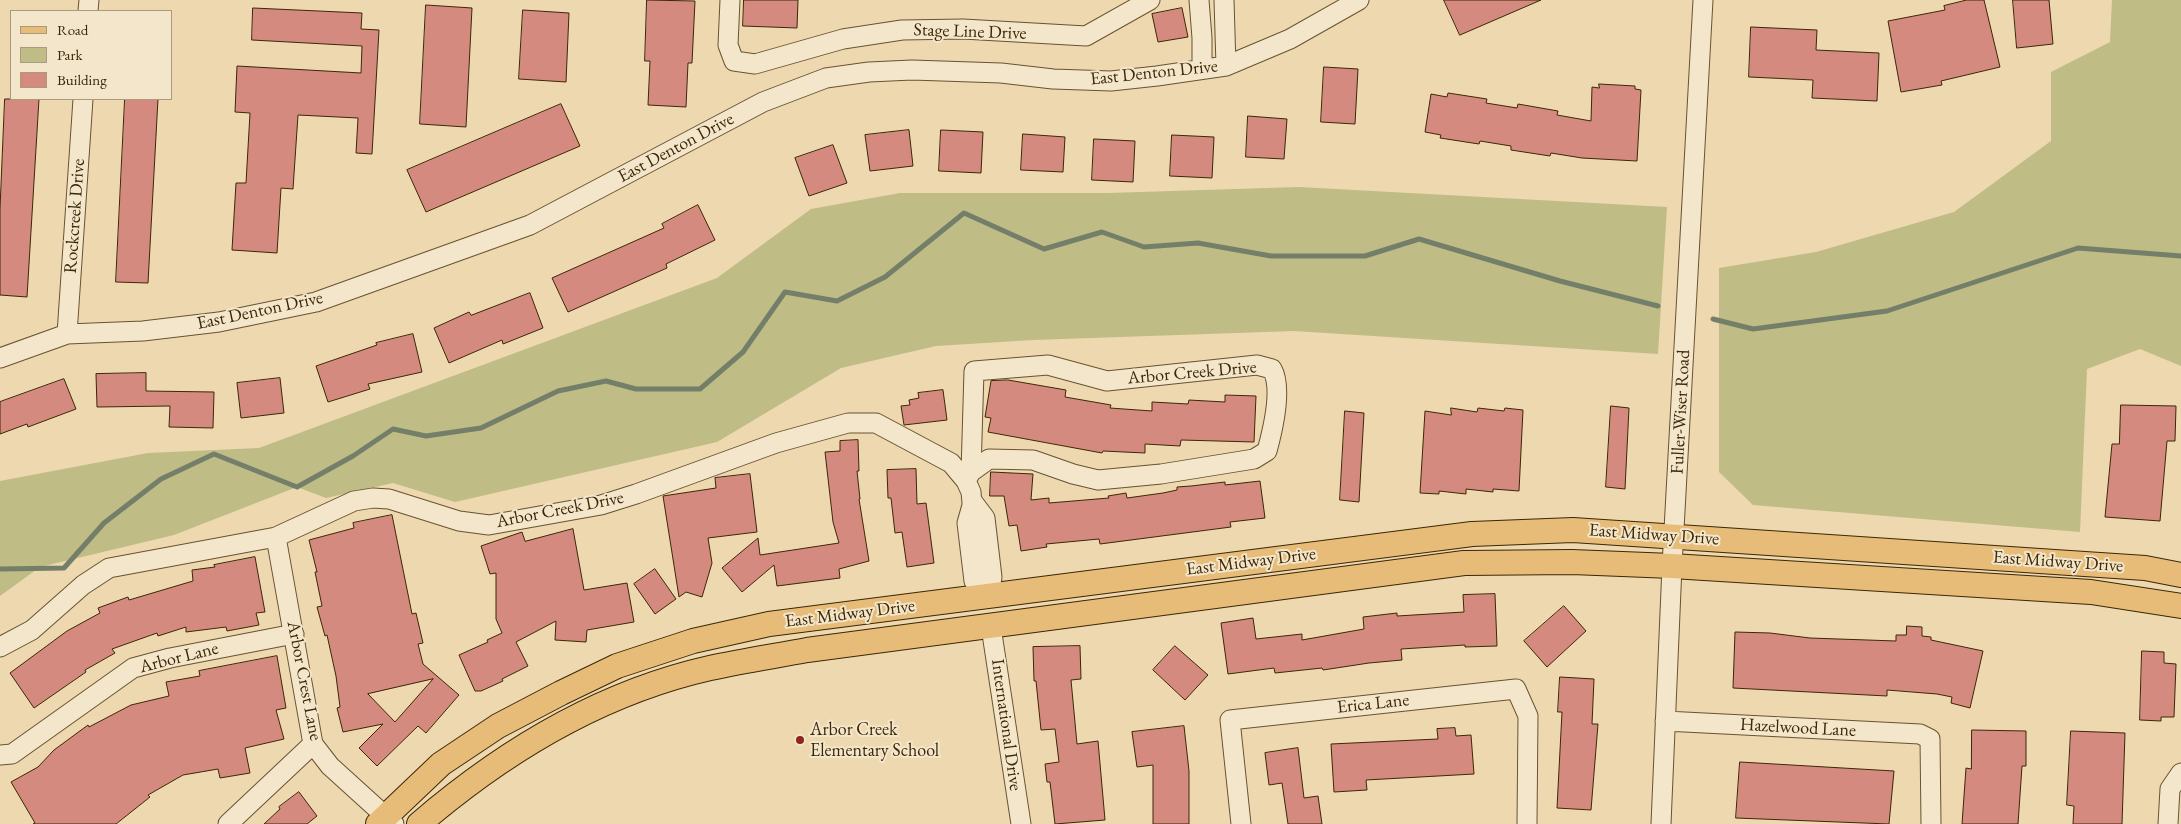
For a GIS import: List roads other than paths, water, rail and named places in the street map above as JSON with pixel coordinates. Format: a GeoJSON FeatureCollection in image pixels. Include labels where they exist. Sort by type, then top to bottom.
{"type":"FeatureCollection","features":[{"type":"Feature","properties":{"kind":"main road","name":"East Midway Drive"},"geometry":{"type":"LineString","coordinates":[[386,821],[441,764],[498,726],[616,666],[693,641],[768,624],[1472,534],[1574,530],[2145,568],[2181,575]]}},
{"type":"Feature","properties":{"kind":"main road","name":"East Midway Drive"},"geometry":{"type":"LineString","coordinates":[[419,824],[454,794],[503,758],[584,712],[647,686],[709,668],[807,650],[1464,563],[1572,562],[1672,566],[2091,592],[2181,606]]}},
{"type":"Feature","properties":{"kind":"main road"},"geometry":{"type":"LineString","coordinates":[[989,596],[991,627]]}},
{"type":"Feature","properties":{"kind":"street","name":"Stage Line Drive"},"geometry":{"type":"LineString","coordinates":[[730,0],[728,45],[734,61],[755,64],[784,54],[843,39],[902,30],[963,29],[1086,36],[1150,0]]}},
{"type":"Feature","properties":{"kind":"street"},"geometry":{"type":"LineString","coordinates":[[1199,0],[1202,68]]}},
{"type":"Feature","properties":{"kind":"street"},"geometry":{"type":"LineString","coordinates":[[1224,0],[1226,66]]}},
{"type":"Feature","properties":{"kind":"street","name":"East Denton Drive"},"geometry":{"type":"LineString","coordinates":[[0,358],[67,334],[144,331],[210,323],[316,302],[530,226],[763,102],[826,78],[869,72],[912,70],[1111,81],[1226,66],[1290,39],[1359,0]]}},
{"type":"Feature","properties":{"kind":"street","name":"Fuller-Wiser Road"},"geometry":{"type":"LineString","coordinates":[[1661,824],[1672,566],[1703,0]]}},
{"type":"Feature","properties":{"kind":"street","name":"Rockcreek Drive"},"geometry":{"type":"LineString","coordinates":[[67,334],[83,100]]}},
{"type":"Feature","properties":{"kind":"street","name":"Arbor Creek Drive"},"geometry":{"type":"LineString","coordinates":[[1048,365],[1108,381],[1258,365],[1272,369],[1277,378],[1274,425],[1267,451],[1254,459],[1161,474],[1098,480],[1073,474],[1033,460],[989,459],[968,476],[974,370],[1048,365]]}},
{"type":"Feature","properties":{"kind":"street","name":"Arbor Creek Drive"},"geometry":{"type":"LineString","coordinates":[[0,647],[32,630],[83,585],[109,568],[276,537],[354,501],[373,498],[389,499],[459,521],[488,525],[601,505],[776,443],[848,423],[876,423],[951,463],[968,476]]}},
{"type":"Feature","properties":{"kind":"street"},"geometry":{"type":"LineString","coordinates":[[968,476],[972,503],[985,518],[992,577],[989,596]]}},
{"type":"Feature","properties":{"kind":"street","name":"Arbor Crest Lane"},"geometry":{"type":"LineString","coordinates":[[276,537],[313,744],[330,766],[386,821]]}},
{"type":"Feature","properties":{"kind":"street","name":"International Drive"},"geometry":{"type":"LineString","coordinates":[[991,627],[1021,824]]}},
{"type":"Feature","properties":{"kind":"street","name":"Arbor Lane"},"geometry":{"type":"LineString","coordinates":[[0,756],[12,754],[133,668],[170,658],[294,634]]}},
{"type":"Feature","properties":{"kind":"street","name":"Erica Lane"},"geometry":{"type":"LineString","coordinates":[[1241,824],[1230,720],[1516,689],[1528,716],[1527,824]]}},
{"type":"Feature","properties":{"kind":"street","name":"Hazelwood Lane"},"geometry":{"type":"LineString","coordinates":[[1665,721],[1920,734],[1930,739],[1931,824]]}},
{"type":"Feature","properties":{"kind":"street"},"geometry":{"type":"LineString","coordinates":[[228,824],[313,744]]}},
{"type":"Feature","properties":{"kind":"street"},"geometry":{"type":"LineString","coordinates":[[2168,824],[2170,789],[2181,773]]}},
{"type":"Feature","properties":{"kind":"waterway"},"geometry":{"type":"LineString","coordinates":[[0,569],[64,568],[104,523],[161,479],[214,454],[297,487],[353,456],[393,429],[426,436],[481,428],[558,391],[606,381],[636,389],[700,389],[743,352],[785,292],[837,301],[885,277],[964,213],[1044,249],[1102,232],[1144,247],[1198,243],[1271,256],[1365,256],[1419,239],[1560,281],[1658,306]]}},
{"type":"Feature","properties":{"kind":"waterway"},"geometry":{"type":"LineString","coordinates":[[1713,319],[1753,329],[1887,311],[2078,248],[2181,256]]}},
{"type":"Feature","properties":{"kind":"place","name":"Arbor Creek Elementary School"},"geometry":{"type":"Point","coordinates":[800,740]}}]}
